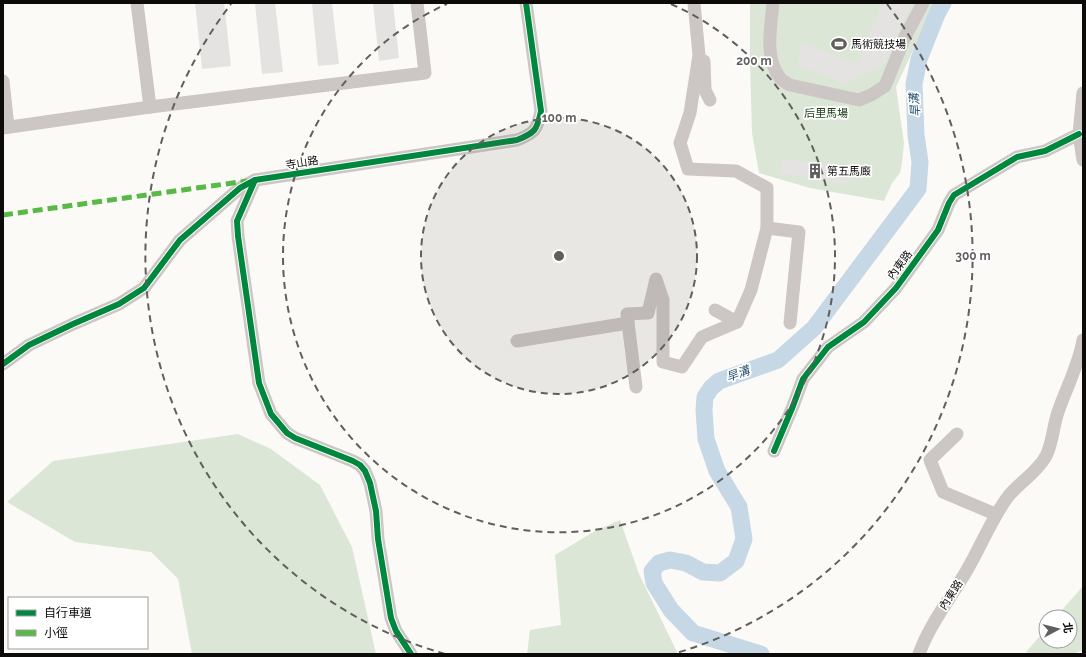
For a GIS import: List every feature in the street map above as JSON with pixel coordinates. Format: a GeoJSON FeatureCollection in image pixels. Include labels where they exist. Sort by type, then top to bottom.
{"type":"FeatureCollection","features":[{"type":"Feature","properties":{"kind":"street"},"geometry":{"type":"LineString","coordinates":[[137,3],[150,107]]}},
{"type":"Feature","properties":{"kind":"street"},"geometry":{"type":"LineString","coordinates":[[3,81],[6,128],[150,107],[425,73],[417,3]]}},
{"type":"Feature","properties":{"kind":"street","name":"寺山路"},"geometry":{"type":"LineString","coordinates":[[3,364],[29,345],[119,304],[144,288],[180,240],[240,188],[254,180],[517,140],[528,136],[538,127],[540,111],[526,3]]}},
{"type":"Feature","properties":{"kind":"street"},"geometry":{"type":"LineString","coordinates":[[636,387],[627,314],[648,313],[656,279],[663,300],[663,362],[682,367],[702,337],[737,322],[751,290],[767,228],[767,188],[736,171],[688,169],[680,143],[690,113],[699,55],[694,3]]}},
{"type":"Feature","properties":{"kind":"street"},"geometry":{"type":"LineString","coordinates":[[703,3],[705,90],[710,100]]}},
{"type":"Feature","properties":{"kind":"street"},"geometry":{"type":"LineString","coordinates":[[773,3],[770,52],[780,79],[790,85],[859,100],[871,95],[885,86],[905,37],[923,3]]}},
{"type":"Feature","properties":{"kind":"street"},"geometry":{"type":"LineString","coordinates":[[1083,93],[1079,134],[1083,160]]}},
{"type":"Feature","properties":{"kind":"street","name":"內東路"},"geometry":{"type":"LineString","coordinates":[[774,451],[803,379],[828,347],[864,322],[896,288],[938,230],[948,203],[954,195],[1017,157],[1045,151],[1079,134]]}},
{"type":"Feature","properties":{"kind":"street"},"geometry":{"type":"LineString","coordinates":[[254,180],[237,221],[259,383],[271,414],[287,433],[295,438],[353,461],[360,465],[365,471],[370,483],[376,511],[378,539],[391,618],[396,631],[410,654]]}},
{"type":"Feature","properties":{"kind":"street"},"geometry":{"type":"LineString","coordinates":[[767,228],[799,232],[790,323]]}},
{"type":"Feature","properties":{"kind":"street"},"geometry":{"type":"LineString","coordinates":[[714,310],[737,322]]}},
{"type":"Feature","properties":{"kind":"street"},"geometry":{"type":"LineString","coordinates":[[516,341],[628,323]]}},
{"type":"Feature","properties":{"kind":"street","name":"內東路"},"geometry":{"type":"LineString","coordinates":[[919,654],[924,640],[937,616],[967,570],[995,514],[1008,496],[1039,466],[1046,456],[1058,413],[1075,368],[1083,340]]}},
{"type":"Feature","properties":{"kind":"street"},"geometry":{"type":"LineString","coordinates":[[957,434],[930,460],[943,492],[995,514]]}},
{"type":"Feature","properties":{"kind":"green space","name":"后里馬場"},"geometry":{"type":"Polygon","coordinates":[[[750,3],[935,3],[896,87],[904,143],[902,163],[900,173],[892,183],[884,201],[810,188],[759,173],[752,133],[750,3]]]}},
{"type":"Feature","properties":{"kind":"green space"},"geometry":{"type":"Polygon","coordinates":[[[238,434],[271,449],[320,485],[352,547],[376,654],[192,654],[178,579],[151,552],[75,542],[7,502],[53,461],[238,434]]]}},
{"type":"Feature","properties":{"kind":"green space"},"geometry":{"type":"Polygon","coordinates":[[[620,520],[639,574],[678,654],[527,654],[530,630],[561,625],[555,555],[595,531],[620,520]]]}},
{"type":"Feature","properties":{"kind":"green space"},"geometry":{"type":"Polygon","coordinates":[[[1083,586],[1083,650],[1073,654],[1030,654],[1026,652],[1038,638],[1038,649],[1078,649],[1078,609],[1063,609],[1083,586]]]}},
{"type":"Feature","properties":{"kind":"building"},"geometry":{"type":"Polygon","coordinates":[[[195,3],[224,3],[231,66],[202,69],[195,3]]]}},
{"type":"Feature","properties":{"kind":"building"},"geometry":{"type":"Polygon","coordinates":[[[255,3],[275,3],[283,72],[262,74],[255,3]]]}},
{"type":"Feature","properties":{"kind":"building"},"geometry":{"type":"Polygon","coordinates":[[[312,3],[332,3],[339,64],[318,66],[312,3]]]}},
{"type":"Feature","properties":{"kind":"building"},"geometry":{"type":"Polygon","coordinates":[[[373,3],[393,3],[399,58],[379,61],[373,3]]]}},
{"type":"Feature","properties":{"kind":"building"},"geometry":{"type":"Polygon","coordinates":[[[882,3],[912,3],[885,63],[846,84],[798,65],[801,42],[857,65],[882,3]]]}},
{"type":"Feature","properties":{"kind":"building","name":"第五馬廄"},"geometry":{"type":"Polygon","coordinates":[[[783,158],[850,170],[848,185],[780,173],[783,158]]]}},
{"type":"Feature","properties":{"kind":"waterway","name":"旱溝"},"geometry":{"type":"LineString","coordinates":[[761,654],[693,633],[671,610],[654,583],[652,571],[659,563],[670,560],[686,563],[703,572],[720,573],[736,561],[744,539],[739,507],[717,471],[706,439],[704,410],[705,397],[711,388],[719,381],[778,360],[814,328],[918,189],[920,162],[916,135],[914,84],[919,59],[943,3]]}},
{"type":"Feature","properties":{"kind":"marked path"},"geometry":{"type":"LineString","coordinates":[[3,215],[247,181]]}},
{"type":"Feature","properties":{"kind":"cycle path"},"geometry":{"type":"LineString","coordinates":[[3,364],[29,345],[119,304],[144,288],[180,240],[240,188],[255,180],[517,140],[531,133],[538,123],[541,111],[526,3]]}},
{"type":"Feature","properties":{"kind":"cycle path"},"geometry":{"type":"LineString","coordinates":[[774,451],[803,379],[828,347],[864,322],[896,288],[938,230],[949,203],[954,195],[1017,157],[1045,151],[1079,134]]}},
{"type":"Feature","properties":{"kind":"cycle path"},"geometry":{"type":"LineString","coordinates":[[255,180],[237,221],[259,383],[271,414],[287,433],[295,438],[353,461],[360,465],[365,471],[370,483],[376,511],[378,539],[391,618],[396,631],[411,654]]}},
{"type":"Feature","properties":{"kind":"place","name":"馬術競技場"},"geometry":{"type":"Point","coordinates":[839,44]}},
{"type":"Feature","properties":{"kind":"place","name":"第五馬廄"},"geometry":{"type":"Point","coordinates":[815,171]}}]}
